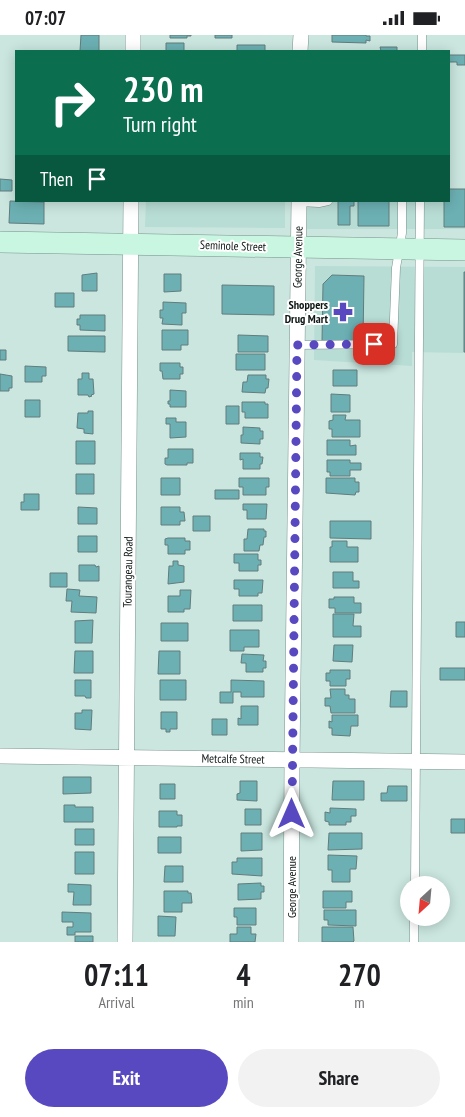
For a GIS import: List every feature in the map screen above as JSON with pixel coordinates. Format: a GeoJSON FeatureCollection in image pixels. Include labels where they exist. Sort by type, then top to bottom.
{"type":"FeatureCollection","features":[{"type":"Feature","properties":{"kind":"street"},"geometry":{"type":"LineString","coordinates":[[133,35],[133,50]]}},
{"type":"Feature","properties":{"kind":"street"},"geometry":{"type":"LineString","coordinates":[[300,35],[300,50]]}},
{"type":"Feature","properties":{"kind":"street","name":"Tourangeau Road"},"geometry":{"type":"LineString","coordinates":[[125,942],[131,202]]}},
{"type":"Feature","properties":{"kind":"street","name":"George Avenue"},"geometry":{"type":"LineString","coordinates":[[291,942],[299,202]]}},
{"type":"Feature","properties":{"kind":"street","name":"Seminole Street"},"geometry":{"type":"LineString","coordinates":[[0,242],[465,250]]}},
{"type":"Feature","properties":{"kind":"street","name":"Metcalfe Street"},"geometry":{"type":"LineString","coordinates":[[0,756],[465,762]]}},
{"type":"Feature","properties":{"kind":"lane"},"geometry":{"type":"LineString","coordinates":[[422,35],[422,50]]}},
{"type":"Feature","properties":{"kind":"lane"},"geometry":{"type":"LineString","coordinates":[[297,345],[393,344],[396,268],[402,233],[402,202]]}},
{"type":"Feature","properties":{"kind":"lane"},"geometry":{"type":"LineString","coordinates":[[415,876],[420,202]]}},
{"type":"Feature","properties":{"kind":"lane"},"geometry":{"type":"LineString","coordinates":[[414,926],[414,942]]}},
{"type":"Feature","properties":{"kind":"shaded area"},"geometry":{"type":"Polygon","coordinates":[[[450,191],[465,191],[465,229],[307,229],[307,202],[450,202],[450,191]]]}},
{"type":"Feature","properties":{"kind":"shaded area"},"geometry":{"type":"Polygon","coordinates":[[[146,202],[285,202],[285,228],[145,227],[146,202]]]}},
{"type":"Feature","properties":{"kind":"shaded area"},"geometry":{"type":"Polygon","coordinates":[[[315,266],[465,267],[465,353],[412,352],[412,366],[314,360],[315,266]]]}},
{"type":"Feature","properties":{"kind":"building"},"geometry":{"type":"Polygon","coordinates":[[[81,35],[99,35],[99,50],[80,50],[81,35]]]}},
{"type":"Feature","properties":{"kind":"building"},"geometry":{"type":"Polygon","coordinates":[[[170,35],[191,36],[187,36],[187,38],[170,38],[170,35]]]}},
{"type":"Feature","properties":{"kind":"building"},"geometry":{"type":"Polygon","coordinates":[[[215,35],[232,35],[232,38],[215,38],[215,35]]]}},
{"type":"Feature","properties":{"kind":"building"},"geometry":{"type":"Polygon","coordinates":[[[332,35],[366,35],[370,36],[370,41],[366,40],[366,43],[332,42],[332,35]]]}},
{"type":"Feature","properties":{"kind":"building"},"geometry":{"type":"Polygon","coordinates":[[[166,43],[184,43],[184,50],[166,50],[166,43]]]}},
{"type":"Feature","properties":{"kind":"building"},"geometry":{"type":"Polygon","coordinates":[[[237,45],[265,45],[265,50],[237,50],[237,45]]]}},
{"type":"Feature","properties":{"kind":"building"},"geometry":{"type":"Polygon","coordinates":[[[380,47],[397,47],[397,50],[381,50],[380,47]]]}},
{"type":"Feature","properties":{"kind":"building"},"geometry":{"type":"Polygon","coordinates":[[[450,55],[465,55],[465,65],[457,65],[457,62],[450,62],[450,55]]]}},
{"type":"Feature","properties":{"kind":"building"},"geometry":{"type":"Polygon","coordinates":[[[0,179],[12,180],[12,191],[0,191],[0,179]]]}},
{"type":"Feature","properties":{"kind":"building"},"geometry":{"type":"Polygon","coordinates":[[[450,189],[465,189],[465,227],[444,227],[444,202],[450,202],[450,189]]]}},
{"type":"Feature","properties":{"kind":"building"},"geometry":{"type":"Polygon","coordinates":[[[10,201],[44,202],[44,224],[9,223],[10,201]]]}},
{"type":"Feature","properties":{"kind":"building"},"geometry":{"type":"Polygon","coordinates":[[[338,202],[354,202],[354,206],[350,206],[350,225],[338,225],[338,202]]]}},
{"type":"Feature","properties":{"kind":"building"},"geometry":{"type":"Polygon","coordinates":[[[358,202],[389,202],[389,226],[358,226],[358,202]]]}},
{"type":"Feature","properties":{"kind":"building"},"geometry":{"type":"Polygon","coordinates":[[[465,272],[465,352],[464,352],[465,272]]]}},
{"type":"Feature","properties":{"kind":"building"},"geometry":{"type":"Polygon","coordinates":[[[97,273],[97,291],[82,291],[82,275],[97,273]]]}},
{"type":"Feature","properties":{"kind":"building"},"geometry":{"type":"Polygon","coordinates":[[[164,274],[181,274],[181,291],[164,292],[164,274]]]}},
{"type":"Feature","properties":{"kind":"building","name":"Shoppers Drug Mart"},"geometry":{"type":"Polygon","coordinates":[[[332,275],[364,276],[363,341],[322,341],[323,284],[332,275]]]}},
{"type":"Feature","properties":{"kind":"building"},"geometry":{"type":"Polygon","coordinates":[[[222,285],[274,286],[274,315],[222,314],[222,285]]]}},
{"type":"Feature","properties":{"kind":"building"},"geometry":{"type":"Polygon","coordinates":[[[55,293],[74,293],[74,307],[55,307],[55,293]]]}},
{"type":"Feature","properties":{"kind":"building"},"geometry":{"type":"Polygon","coordinates":[[[163,302],[186,303],[186,313],[182,313],[182,325],[162,324],[163,318],[160,318],[160,310],[163,310],[163,302]]]}},
{"type":"Feature","properties":{"kind":"building"},"geometry":{"type":"Polygon","coordinates":[[[80,315],[105,315],[105,331],[80,330],[80,325],[77,325],[77,319],[80,319],[80,315]]]}},
{"type":"Feature","properties":{"kind":"building"},"geometry":{"type":"Polygon","coordinates":[[[162,330],[188,330],[188,345],[181,345],[181,350],[162,350],[162,330]]]}},
{"type":"Feature","properties":{"kind":"building"},"geometry":{"type":"Polygon","coordinates":[[[238,335],[268,336],[268,352],[238,352],[238,335]]]}},
{"type":"Feature","properties":{"kind":"building"},"geometry":{"type":"Polygon","coordinates":[[[68,336],[105,336],[105,352],[68,351],[68,336]]]}},
{"type":"Feature","properties":{"kind":"building"},"geometry":{"type":"Polygon","coordinates":[[[0,350],[6,350],[6,360],[0,360],[0,350]]]}},
{"type":"Feature","properties":{"kind":"building"},"geometry":{"type":"Polygon","coordinates":[[[236,354],[265,354],[265,370],[236,370],[236,354]]]}},
{"type":"Feature","properties":{"kind":"building"},"geometry":{"type":"Polygon","coordinates":[[[160,363],[180,363],[180,367],[183,367],[183,374],[180,374],[180,379],[163,379],[160,363]]]}},
{"type":"Feature","properties":{"kind":"building"},"geometry":{"type":"Polygon","coordinates":[[[25,366],[46,367],[46,376],[42,376],[42,382],[25,382],[25,366]]]}},
{"type":"Feature","properties":{"kind":"building"},"geometry":{"type":"Polygon","coordinates":[[[333,370],[357,370],[357,386],[333,386],[333,370]]]}},
{"type":"Feature","properties":{"kind":"building"},"geometry":{"type":"Polygon","coordinates":[[[82,373],[89,373],[89,379],[93,379],[94,394],[92,396],[78,395],[78,379],[82,379],[82,373]]]}},
{"type":"Feature","properties":{"kind":"building"},"geometry":{"type":"Polygon","coordinates":[[[0,374],[12,376],[12,388],[9,388],[9,391],[0,391],[0,374]]]}},
{"type":"Feature","properties":{"kind":"building"},"geometry":{"type":"Polygon","coordinates":[[[248,375],[266,375],[266,379],[269,379],[268,388],[266,388],[265,393],[242,392],[243,382],[247,382],[248,375]]]}},
{"type":"Feature","properties":{"kind":"building"},"geometry":{"type":"Polygon","coordinates":[[[170,390],[186,391],[186,407],[170,407],[168,401],[170,401],[170,390]]]}},
{"type":"Feature","properties":{"kind":"building"},"geometry":{"type":"Polygon","coordinates":[[[331,394],[350,395],[350,412],[331,412],[331,394]]]}},
{"type":"Feature","properties":{"kind":"building"},"geometry":{"type":"Polygon","coordinates":[[[25,400],[40,400],[40,417],[25,417],[25,400]]]}},
{"type":"Feature","properties":{"kind":"building"},"geometry":{"type":"Polygon","coordinates":[[[242,402],[265,402],[265,404],[268,404],[268,418],[245,418],[245,412],[242,412],[242,402]]]}},
{"type":"Feature","properties":{"kind":"building"},"geometry":{"type":"Polygon","coordinates":[[[226,406],[239,406],[239,424],[226,424],[226,406]]]}},
{"type":"Feature","properties":{"kind":"building"},"geometry":{"type":"Polygon","coordinates":[[[88,411],[93,411],[93,434],[84,433],[84,429],[77,428],[78,413],[88,413],[88,411]]]}},
{"type":"Feature","properties":{"kind":"building"},"geometry":{"type":"Polygon","coordinates":[[[333,415],[346,415],[345,420],[360,420],[360,437],[332,437],[329,421],[333,420],[333,415]]]}},
{"type":"Feature","properties":{"kind":"building"},"geometry":{"type":"Polygon","coordinates":[[[166,418],[176,418],[176,422],[186,422],[186,437],[170,438],[170,424],[166,424],[166,418]]]}},
{"type":"Feature","properties":{"kind":"building"},"geometry":{"type":"Polygon","coordinates":[[[243,427],[260,428],[260,431],[263,431],[263,439],[260,439],[260,444],[241,443],[243,427]]]}},
{"type":"Feature","properties":{"kind":"building"},"geometry":{"type":"Polygon","coordinates":[[[327,440],[350,440],[350,446],[356,445],[356,455],[327,455],[327,440]]]}},
{"type":"Feature","properties":{"kind":"building"},"geometry":{"type":"Polygon","coordinates":[[[76,441],[95,441],[95,464],[76,464],[76,441]]]}},
{"type":"Feature","properties":{"kind":"building"},"geometry":{"type":"Polygon","coordinates":[[[168,449],[193,449],[193,463],[187,463],[187,465],[165,464],[165,458],[168,458],[168,449]]]}},
{"type":"Feature","properties":{"kind":"building"},"geometry":{"type":"Polygon","coordinates":[[[240,453],[260,453],[260,457],[263,457],[260,469],[243,469],[243,459],[240,460],[240,453]]]}},
{"type":"Feature","properties":{"kind":"building"},"geometry":{"type":"Polygon","coordinates":[[[327,460],[350,460],[350,463],[361,463],[361,470],[350,470],[350,476],[330,476],[330,472],[327,472],[327,460]]]}},
{"type":"Feature","properties":{"kind":"building"},"geometry":{"type":"Polygon","coordinates":[[[76,474],[94,474],[94,494],[76,494],[76,474]]]}},
{"type":"Feature","properties":{"kind":"building"},"geometry":{"type":"Polygon","coordinates":[[[161,478],[180,478],[180,495],[161,495],[161,478]]]}},
{"type":"Feature","properties":{"kind":"building"},"geometry":{"type":"Polygon","coordinates":[[[239,478],[269,478],[269,487],[266,487],[266,495],[243,495],[243,487],[239,487],[239,478]]]}},
{"type":"Feature","properties":{"kind":"building"},"geometry":{"type":"Polygon","coordinates":[[[326,478],[355,478],[355,482],[359,482],[359,492],[356,492],[355,495],[326,493],[326,478]]]}},
{"type":"Feature","properties":{"kind":"building"},"geometry":{"type":"Polygon","coordinates":[[[215,490],[239,490],[239,499],[215,499],[215,490]]]}},
{"type":"Feature","properties":{"kind":"building"},"geometry":{"type":"Polygon","coordinates":[[[24,494],[39,494],[39,510],[21,510],[24,494]]]}},
{"type":"Feature","properties":{"kind":"building"},"geometry":{"type":"Polygon","coordinates":[[[243,504],[267,504],[266,519],[247,519],[247,510],[243,510],[243,504]]]}},
{"type":"Feature","properties":{"kind":"building"},"geometry":{"type":"Polygon","coordinates":[[[78,507],[97,508],[97,524],[78,524],[78,507]]]}},
{"type":"Feature","properties":{"kind":"building"},"geometry":{"type":"Polygon","coordinates":[[[161,507],[180,507],[180,512],[184,512],[185,521],[180,521],[180,525],[161,525],[161,507]]]}},
{"type":"Feature","properties":{"kind":"building"},"geometry":{"type":"Polygon","coordinates":[[[193,516],[210,516],[210,531],[193,531],[193,516]]]}},
{"type":"Feature","properties":{"kind":"building"},"geometry":{"type":"Polygon","coordinates":[[[330,521],[371,521],[371,539],[330,538],[330,521]]]}},
{"type":"Feature","properties":{"kind":"building"},"geometry":{"type":"Polygon","coordinates":[[[248,529],[264,529],[266,531],[266,537],[264,537],[263,545],[260,545],[259,551],[244,551],[244,539],[247,539],[248,529]]]}},
{"type":"Feature","properties":{"kind":"building"},"geometry":{"type":"Polygon","coordinates":[[[78,536],[97,536],[97,552],[78,552],[78,536]]]}},
{"type":"Feature","properties":{"kind":"building"},"geometry":{"type":"Polygon","coordinates":[[[185,538],[185,541],[190,541],[190,550],[185,550],[185,554],[168,554],[168,545],[165,545],[165,539],[185,538]]]}},
{"type":"Feature","properties":{"kind":"building"},"geometry":{"type":"Polygon","coordinates":[[[332,541],[347,541],[347,547],[358,547],[358,562],[330,562],[332,541]]]}},
{"type":"Feature","properties":{"kind":"building"},"geometry":{"type":"Polygon","coordinates":[[[234,554],[258,554],[258,560],[261,560],[261,565],[258,565],[258,571],[239,571],[239,563],[234,563],[234,554]]]}},
{"type":"Feature","properties":{"kind":"building"},"geometry":{"type":"Polygon","coordinates":[[[173,561],[178,561],[178,565],[184,566],[184,582],[168,584],[169,566],[173,566],[173,561]]]}},
{"type":"Feature","properties":{"kind":"building"},"geometry":{"type":"Polygon","coordinates":[[[79,565],[99,566],[99,581],[79,581],[79,565]]]}},
{"type":"Feature","properties":{"kind":"building"},"geometry":{"type":"Polygon","coordinates":[[[333,572],[353,572],[353,581],[359,581],[359,588],[333,588],[333,572]]]}},
{"type":"Feature","properties":{"kind":"building"},"geometry":{"type":"Polygon","coordinates":[[[50,573],[67,573],[67,587],[50,587],[50,573]]]}},
{"type":"Feature","properties":{"kind":"building"},"geometry":{"type":"Polygon","coordinates":[[[234,580],[263,580],[262,593],[258,593],[258,596],[239,596],[239,589],[234,589],[234,580]]]}},
{"type":"Feature","properties":{"kind":"building"},"geometry":{"type":"Polygon","coordinates":[[[67,589],[80,590],[79,596],[97,597],[96,613],[71,612],[72,601],[66,601],[67,589]]]}},
{"type":"Feature","properties":{"kind":"building"},"geometry":{"type":"Polygon","coordinates":[[[180,590],[191,590],[190,609],[184,609],[184,612],[168,612],[168,596],[180,596],[180,590]]]}},
{"type":"Feature","properties":{"kind":"building"},"geometry":{"type":"Polygon","coordinates":[[[334,597],[354,597],[354,603],[361,603],[361,613],[335,613],[335,608],[329,608],[329,599],[334,599],[334,597]]]}},
{"type":"Feature","properties":{"kind":"building"},"geometry":{"type":"Polygon","coordinates":[[[233,605],[262,605],[262,621],[233,621],[233,605]]]}},
{"type":"Feature","properties":{"kind":"building"},"geometry":{"type":"Polygon","coordinates":[[[333,614],[354,614],[353,626],[361,626],[361,637],[333,637],[333,614]]]}},
{"type":"Feature","properties":{"kind":"building"},"geometry":{"type":"Polygon","coordinates":[[[93,620],[92,643],[75,643],[75,621],[93,620]]]}},
{"type":"Feature","properties":{"kind":"building"},"geometry":{"type":"Polygon","coordinates":[[[456,622],[465,622],[465,637],[456,637],[456,622]]]}},
{"type":"Feature","properties":{"kind":"building"},"geometry":{"type":"Polygon","coordinates":[[[161,623],[188,623],[188,641],[161,641],[161,623]]]}},
{"type":"Feature","properties":{"kind":"building"},"geometry":{"type":"Polygon","coordinates":[[[230,630],[259,630],[259,647],[244,647],[244,651],[230,651],[230,630]]]}},
{"type":"Feature","properties":{"kind":"building"},"geometry":{"type":"Polygon","coordinates":[[[334,645],[353,645],[352,662],[333,661],[334,645]]]}},
{"type":"Feature","properties":{"kind":"building"},"geometry":{"type":"Polygon","coordinates":[[[75,651],[93,651],[93,673],[74,673],[75,651]]]}},
{"type":"Feature","properties":{"kind":"building"},"geometry":{"type":"Polygon","coordinates":[[[159,651],[180,651],[180,674],[158,674],[159,651]]]}},
{"type":"Feature","properties":{"kind":"building"},"geometry":{"type":"Polygon","coordinates":[[[242,654],[264,655],[263,661],[266,661],[266,668],[263,668],[263,672],[246,672],[246,663],[241,663],[242,654]]]}},
{"type":"Feature","properties":{"kind":"building"},"geometry":{"type":"Polygon","coordinates":[[[440,668],[465,668],[465,680],[440,680],[440,668]]]}},
{"type":"Feature","properties":{"kind":"building"},"geometry":{"type":"Polygon","coordinates":[[[330,670],[350,670],[350,679],[346,679],[346,686],[330,686],[330,681],[326,681],[326,673],[330,673],[330,670]]]}},
{"type":"Feature","properties":{"kind":"building"},"geometry":{"type":"Polygon","coordinates":[[[75,680],[91,680],[91,698],[75,696],[75,680]]]}},
{"type":"Feature","properties":{"kind":"building"},"geometry":{"type":"Polygon","coordinates":[[[160,680],[186,680],[186,700],[160,700],[160,680]]]}},
{"type":"Feature","properties":{"kind":"building"},"geometry":{"type":"Polygon","coordinates":[[[231,680],[264,681],[264,697],[241,697],[241,692],[233,692],[233,703],[220,703],[220,692],[231,692],[231,680]]]}},
{"type":"Feature","properties":{"kind":"building"},"geometry":{"type":"Polygon","coordinates":[[[330,689],[345,689],[345,695],[349,695],[349,699],[355,699],[355,713],[331,713],[330,706],[325,706],[325,698],[331,698],[330,689]]]}},
{"type":"Feature","properties":{"kind":"building"},"geometry":{"type":"Polygon","coordinates":[[[391,691],[407,691],[407,707],[390,707],[391,691]]]}},
{"type":"Feature","properties":{"kind":"building"},"geometry":{"type":"Polygon","coordinates":[[[241,706],[258,706],[258,725],[238,725],[238,718],[241,719],[241,706]]]}},
{"type":"Feature","properties":{"kind":"building"},"geometry":{"type":"Polygon","coordinates":[[[82,710],[92,710],[91,730],[75,729],[75,713],[82,713],[82,710]]]}},
{"type":"Feature","properties":{"kind":"building"},"geometry":{"type":"Polygon","coordinates":[[[161,712],[177,712],[177,729],[170,729],[170,732],[166,732],[166,729],[161,729],[161,712]]]}},
{"type":"Feature","properties":{"kind":"building"},"geometry":{"type":"Polygon","coordinates":[[[332,715],[358,715],[358,726],[351,726],[350,736],[332,735],[329,721],[332,722],[332,715]]]}},
{"type":"Feature","properties":{"kind":"building"},"geometry":{"type":"Polygon","coordinates":[[[212,719],[227,719],[227,735],[212,735],[212,719]]]}},
{"type":"Feature","properties":{"kind":"building"},"geometry":{"type":"Polygon","coordinates":[[[63,777],[91,777],[91,793],[63,794],[63,777]]]}},
{"type":"Feature","properties":{"kind":"building"},"geometry":{"type":"Polygon","coordinates":[[[240,781],[257,781],[257,801],[237,800],[237,794],[240,793],[240,781]]]}},
{"type":"Feature","properties":{"kind":"building"},"geometry":{"type":"Polygon","coordinates":[[[333,781],[364,781],[364,800],[332,800],[333,781]]]}},
{"type":"Feature","properties":{"kind":"building"},"geometry":{"type":"Polygon","coordinates":[[[160,784],[175,784],[175,799],[160,799],[160,784]]]}},
{"type":"Feature","properties":{"kind":"building"},"geometry":{"type":"Polygon","coordinates":[[[388,786],[407,786],[407,801],[381,801],[381,793],[387,793],[388,786]]]}},
{"type":"Feature","properties":{"kind":"building"},"geometry":{"type":"Polygon","coordinates":[[[64,805],[93,807],[93,822],[64,822],[64,805]]]}},
{"type":"Feature","properties":{"kind":"building"},"geometry":{"type":"Polygon","coordinates":[[[330,808],[356,809],[356,816],[351,816],[351,822],[346,822],[346,825],[329,825],[329,822],[325,821],[325,812],[330,813],[330,808]]]}},
{"type":"Feature","properties":{"kind":"building"},"geometry":{"type":"Polygon","coordinates":[[[245,809],[261,809],[261,825],[245,825],[245,809]]]}},
{"type":"Feature","properties":{"kind":"building"},"geometry":{"type":"Polygon","coordinates":[[[159,811],[177,811],[177,815],[182,815],[182,826],[159,827],[159,811]]]}},
{"type":"Feature","properties":{"kind":"building"},"geometry":{"type":"Polygon","coordinates":[[[451,819],[465,819],[465,833],[451,833],[451,819]]]}},
{"type":"Feature","properties":{"kind":"building"},"geometry":{"type":"Polygon","coordinates":[[[75,829],[94,829],[94,845],[75,845],[75,829]]]}},
{"type":"Feature","properties":{"kind":"building"},"geometry":{"type":"Polygon","coordinates":[[[241,833],[262,833],[262,850],[241,851],[241,833]]]}},
{"type":"Feature","properties":{"kind":"building"},"geometry":{"type":"Polygon","coordinates":[[[329,833],[362,833],[362,849],[328,850],[329,833]]]}},
{"type":"Feature","properties":{"kind":"building"},"geometry":{"type":"Polygon","coordinates":[[[158,837],[181,837],[181,853],[158,853],[158,837]]]}},
{"type":"Feature","properties":{"kind":"building"},"geometry":{"type":"Polygon","coordinates":[[[75,852],[94,852],[94,874],[75,874],[75,852]]]}},
{"type":"Feature","properties":{"kind":"building"},"geometry":{"type":"Polygon","coordinates":[[[328,855],[357,856],[356,869],[350,869],[350,882],[332,882],[332,870],[328,870],[328,855]]]}},
{"type":"Feature","properties":{"kind":"building"},"geometry":{"type":"Polygon","coordinates":[[[237,858],[262,858],[262,876],[232,874],[232,862],[237,862],[237,858]]]}},
{"type":"Feature","properties":{"kind":"building"},"geometry":{"type":"Polygon","coordinates":[[[165,866],[183,866],[183,882],[164,882],[165,866]]]}},
{"type":"Feature","properties":{"kind":"building"},"geometry":{"type":"Polygon","coordinates":[[[261,883],[261,886],[264,886],[264,892],[261,892],[261,899],[238,900],[238,884],[261,883]]]}},
{"type":"Feature","properties":{"kind":"building"},"geometry":{"type":"Polygon","coordinates":[[[68,884],[91,885],[91,905],[73,905],[74,892],[68,892],[68,884]]]}},
{"type":"Feature","properties":{"kind":"building"},"geometry":{"type":"Polygon","coordinates":[[[164,891],[188,891],[188,893],[191,893],[192,903],[182,903],[182,912],[164,912],[164,891]]]}},
{"type":"Feature","properties":{"kind":"building"},"geometry":{"type":"Polygon","coordinates":[[[323,891],[352,891],[352,902],[346,902],[346,908],[323,908],[323,891]]]}},
{"type":"Feature","properties":{"kind":"building"},"geometry":{"type":"Polygon","coordinates":[[[234,908],[256,908],[256,925],[237,925],[237,917],[234,917],[234,908]]]}},
{"type":"Feature","properties":{"kind":"building"},"geometry":{"type":"Polygon","coordinates":[[[324,910],[356,910],[356,926],[328,925],[328,920],[324,920],[324,910]]]}},
{"type":"Feature","properties":{"kind":"building"},"geometry":{"type":"Polygon","coordinates":[[[62,912],[91,913],[91,932],[75,932],[75,935],[67,935],[67,927],[73,927],[73,922],[62,922],[62,912]]]}},
{"type":"Feature","properties":{"kind":"building"},"geometry":{"type":"Polygon","coordinates":[[[158,916],[176,917],[175,936],[158,936],[158,916]]]}},
{"type":"Feature","properties":{"kind":"building"},"geometry":{"type":"Polygon","coordinates":[[[237,927],[251,927],[251,934],[256,934],[255,942],[230,942],[230,934],[237,934],[237,927]]]}},
{"type":"Feature","properties":{"kind":"building"},"geometry":{"type":"Polygon","coordinates":[[[322,927],[353,927],[354,941],[322,942],[322,927]]]}},
{"type":"Feature","properties":{"kind":"building"},"geometry":{"type":"Polygon","coordinates":[[[75,936],[93,936],[93,942],[75,942],[75,936]]]}},
{"type":"Feature","properties":{"kind":"place","name":"Shoppers Drug Mart"},"geometry":{"type":"Point","coordinates":[343,312]}},
{"type":"Feature","properties":{"kind":"route"},"geometry":{"type":"LineString","coordinates":[[292,814],[297,345],[374,344]]}}]}
